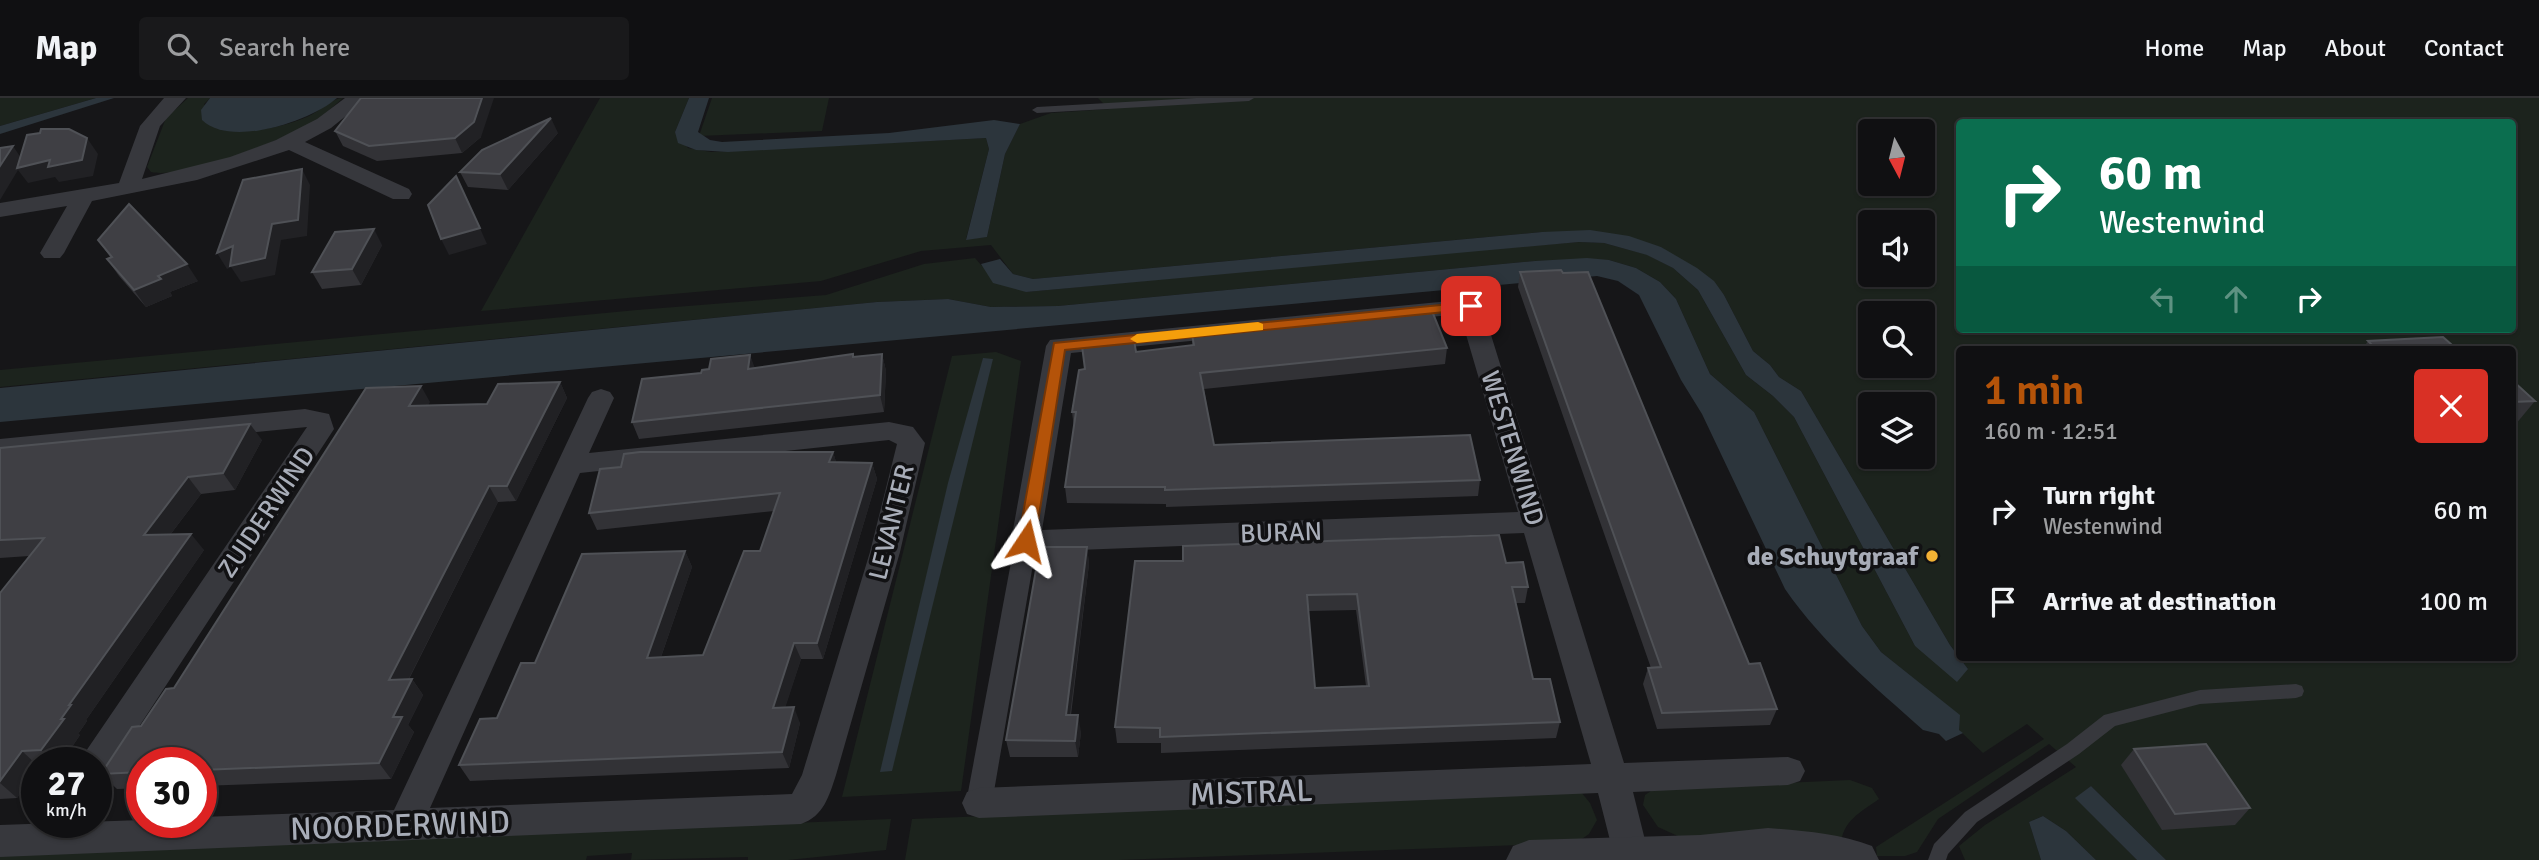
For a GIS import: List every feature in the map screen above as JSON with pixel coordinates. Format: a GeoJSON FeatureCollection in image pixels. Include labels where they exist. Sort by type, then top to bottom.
{"type":"FeatureCollection","features":[{"type":"Feature","properties":{"kind":"street"},"geometry":{"type":"LineString","coordinates":[[129,188],[138,153],[154,116],[176,98]]}},
{"type":"Feature","properties":{"kind":"street"},"geometry":{"type":"LineString","coordinates":[[0,210],[129,188],[226,166],[331,122],[358,98]]}},
{"type":"Feature","properties":{"kind":"street"},"geometry":{"type":"LineString","coordinates":[[288,142],[401,194]]}},
{"type":"Feature","properties":{"kind":"street"},"geometry":{"type":"LineString","coordinates":[[52,253],[85,195]]}},
{"type":"Feature","properties":{"kind":"street","name":"WESTENWIND"},"geometry":{"type":"LineString","coordinates":[[1026,541],[1059,346],[1471,306],[1612,778],[1631,856]]}},
{"type":"Feature","properties":{"kind":"street"},"geometry":{"type":"LineString","coordinates":[[405,825],[601,398]]}},
{"type":"Feature","properties":{"kind":"street","name":"ZUIDERWIND"},"geometry":{"type":"LineString","coordinates":[[0,448],[305,418],[320,420],[321,429],[107,747]]}},
{"type":"Feature","properties":{"kind":"street","name":"LEVANTER"},"geometry":{"type":"LineString","coordinates":[[570,465],[889,431],[903,433],[911,443],[885,552],[819,775],[811,797],[801,809]]}},
{"type":"Feature","properties":{"kind":"street","name":"BURAN"},"geometry":{"type":"LineString","coordinates":[[1026,541],[1535,522]]}},
{"type":"Feature","properties":{"kind":"street","name":"MISTRAL"},"geometry":{"type":"LineString","coordinates":[[1026,541],[979,803],[1788,771]]}},
{"type":"Feature","properties":{"kind":"street","name":"NOORDERWIND"},"geometry":{"type":"LineString","coordinates":[[112,830],[405,825],[801,809]]}},
{"type":"Feature","properties":{"kind":"street","name":"NOORDERWIND"},"geometry":{"type":"LineString","coordinates":[[0,841],[21,837]]}},
{"type":"Feature","properties":{"kind":"street"},"geometry":{"type":"LineString","coordinates":[[1529,860],[1631,856],[1708,858],[1768,848],[1825,853],[1856,860]]}},
{"type":"Feature","properties":{"kind":"lane"},"geometry":{"type":"LineString","coordinates":[[1037,110],[1249,98]]}},
{"type":"Feature","properties":{"kind":"lane"},"geometry":{"type":"LineString","coordinates":[[1937,860],[1940,850],[1971,817],[2073,749],[2110,720],[2200,697],[2296,691]]}},
{"type":"Feature","properties":{"kind":"shaded area"},"geometry":{"type":"Polygon","coordinates":[[[0,98],[96,98],[0,126],[0,98]]]}},
{"type":"Feature","properties":{"kind":"shaded area"},"geometry":{"type":"Polygon","coordinates":[[[96,98],[114,98],[0,134],[0,126],[96,98]]]}},
{"type":"Feature","properties":{"kind":"shaded area"},"geometry":{"type":"Polygon","coordinates":[[[188,98],[210,98],[204,104],[222,130],[244,131],[288,124],[343,98],[309,124],[251,150],[184,170],[151,172],[147,167],[166,118],[188,98]]]}},
{"type":"Feature","properties":{"kind":"shaded area"},"geometry":{"type":"Polygon","coordinates":[[[210,98],[337,98],[325,107],[291,122],[271,128],[232,132],[215,128],[202,120],[201,110],[210,98]]]}},
{"type":"Feature","properties":{"kind":"shaded area"},"geometry":{"type":"Polygon","coordinates":[[[600,98],[689,98],[675,132],[688,148],[711,152],[986,138],[989,149],[966,239],[987,237],[1005,154],[1020,124],[1051,113],[1109,109],[1098,98],[2539,98],[2539,860],[2166,860],[2091,786],[2076,798],[2137,860],[2096,860],[2066,831],[2043,816],[2029,822],[2041,860],[1965,860],[1959,846],[1985,825],[2076,767],[2049,744],[1938,819],[1917,852],[1905,856],[1877,856],[1876,847],[2044,739],[2027,724],[1983,753],[1959,730],[1959,715],[1881,652],[1862,626],[1754,412],[1710,374],[1676,299],[1660,282],[1636,268],[1609,260],[1535,261],[1058,306],[991,307],[948,299],[877,302],[0,387],[0,370],[637,310],[826,295],[924,264],[975,258],[981,265],[1026,292],[1451,252],[1579,242],[1604,243],[1648,255],[1673,268],[1698,290],[1746,375],[1794,417],[1915,646],[1968,669],[1962,661],[2516,661],[2516,346],[1956,346],[1956,653],[1801,391],[1779,377],[1770,365],[1753,351],[1724,295],[1661,247],[1542,232],[1033,279],[1013,274],[991,245],[921,251],[821,281],[481,311],[600,98]]]}},
{"type":"Feature","properties":{"kind":"shaded area"},"geometry":{"type":"Polygon","coordinates":[[[689,98],[709,98],[698,132],[710,140],[722,142],[889,133],[994,120],[1020,124],[1005,154],[987,237],[966,240],[989,149],[986,138],[728,152],[696,150],[678,143],[675,132],[689,98]]]}},
{"type":"Feature","properties":{"kind":"shaded area"},"geometry":{"type":"Polygon","coordinates":[[[712,98],[829,98],[822,131],[699,136],[712,98]]]}},
{"type":"Feature","properties":{"kind":"shaded area"},"geometry":{"type":"Polygon","coordinates":[[[1590,230],[1629,236],[1661,247],[1714,281],[1753,351],[1770,365],[1779,377],[1801,391],[1956,653],[1956,661],[1962,661],[1968,669],[1957,682],[1915,646],[1794,417],[1746,375],[1698,290],[1673,268],[1647,255],[1604,243],[1579,242],[1026,292],[993,283],[981,264],[1000,259],[1013,274],[1033,279],[1542,232],[1590,230]]]}},
{"type":"Feature","properties":{"kind":"shaded area"},"geometry":{"type":"Polygon","coordinates":[[[1587,258],[1609,260],[1636,268],[1660,282],[1676,299],[1710,374],[1754,412],[1862,626],[1881,652],[1960,715],[1959,730],[1963,733],[1946,741],[1939,734],[1923,730],[1850,664],[1800,609],[1785,589],[1702,414],[1681,380],[1639,295],[1618,281],[1597,276],[0,422],[0,388],[877,302],[948,299],[991,307],[1058,306],[1587,258]]]}},
{"type":"Feature","properties":{"kind":"shaded area"},"geometry":{"type":"Polygon","coordinates":[[[996,352],[1021,361],[961,791],[842,797],[952,356],[996,352]]]}},
{"type":"Feature","properties":{"kind":"shaded area"},"geometry":{"type":"Polygon","coordinates":[[[983,358],[993,359],[892,771],[880,772],[948,483],[983,358]]]}},
{"type":"Feature","properties":{"kind":"shaded area"},"geometry":{"type":"Polygon","coordinates":[[[1850,780],[1872,788],[1879,799],[1849,823],[1841,845],[1680,837],[1658,827],[1643,805],[1645,795],[1654,789],[1850,780]]]}},
{"type":"Feature","properties":{"kind":"shaded area"},"geometry":{"type":"Polygon","coordinates":[[[2091,786],[2166,860],[2137,860],[2075,798],[2091,786]]]}},
{"type":"Feature","properties":{"kind":"shaded area"},"geometry":{"type":"Polygon","coordinates":[[[1581,792],[1590,803],[1597,820],[1589,834],[1576,843],[1119,860],[905,860],[912,819],[1581,792]]]}},
{"type":"Feature","properties":{"kind":"shaded area"},"geometry":{"type":"Polygon","coordinates":[[[2043,816],[2066,831],[2096,860],[2041,860],[2029,822],[2043,816]]]}},
{"type":"Feature","properties":{"kind":"shaded area"},"geometry":{"type":"Polygon","coordinates":[[[891,819],[886,850],[788,860],[748,860],[748,857],[631,860],[632,853],[587,856],[586,860],[0,860],[0,855],[891,819]]]}},
{"type":"Feature","properties":{"kind":"building"},"geometry":{"type":"Polygon","coordinates":[[[361,98],[482,98],[474,122],[455,138],[369,146],[335,131],[361,98]]]}},
{"type":"Feature","properties":{"kind":"building"},"geometry":{"type":"Polygon","coordinates":[[[551,118],[500,174],[460,172],[482,150],[551,118]]]}},
{"type":"Feature","properties":{"kind":"building"},"geometry":{"type":"Polygon","coordinates":[[[41,129],[69,129],[87,138],[82,160],[48,167],[50,160],[17,168],[27,135],[40,133],[41,129]]]}},
{"type":"Feature","properties":{"kind":"building"},"geometry":{"type":"Polygon","coordinates":[[[13,146],[0,166],[0,148],[13,146]]]}},
{"type":"Feature","properties":{"kind":"building"},"geometry":{"type":"Polygon","coordinates":[[[302,169],[298,220],[272,224],[265,258],[230,266],[233,246],[217,253],[243,180],[302,169]]]}},
{"type":"Feature","properties":{"kind":"building"},"geometry":{"type":"Polygon","coordinates":[[[456,176],[480,228],[441,239],[428,205],[456,176]]]}},
{"type":"Feature","properties":{"kind":"building"},"geometry":{"type":"Polygon","coordinates":[[[129,204],[187,264],[134,290],[107,259],[112,257],[98,240],[129,204]]]}},
{"type":"Feature","properties":{"kind":"building"},"geometry":{"type":"Polygon","coordinates":[[[374,229],[352,269],[312,272],[335,232],[374,229]]]}},
{"type":"Feature","properties":{"kind":"building"},"geometry":{"type":"Polygon","coordinates":[[[1561,270],[1563,273],[1588,272],[1749,664],[1760,663],[1777,709],[1662,713],[1648,668],[1661,667],[1520,272],[1561,270]]]}},
{"type":"Feature","properties":{"kind":"building"},"geometry":{"type":"Polygon","coordinates":[[[1432,311],[1447,348],[1200,373],[1214,445],[1470,435],[1480,480],[1165,490],[1165,487],[1065,487],[1079,370],[1085,369],[1082,346],[1134,340],[1136,352],[1194,345],[1192,335],[1432,311]]]}},
{"type":"Feature","properties":{"kind":"building"},"geometry":{"type":"Polygon","coordinates":[[[2443,337],[2452,345],[2472,346],[2373,346],[2368,341],[2443,337]]]}},
{"type":"Feature","properties":{"kind":"building"},"geometry":{"type":"Polygon","coordinates":[[[853,354],[853,357],[882,354],[880,395],[632,422],[642,379],[701,373],[702,370],[709,369],[711,359],[750,355],[748,369],[853,354]]]}},
{"type":"Feature","properties":{"kind":"building"},"geometry":{"type":"Polygon","coordinates":[[[560,382],[507,486],[489,486],[389,680],[412,679],[393,717],[402,717],[379,763],[217,769],[217,747],[126,747],[126,773],[112,773],[112,757],[132,727],[141,726],[166,689],[174,688],[366,388],[421,386],[409,406],[487,404],[498,384],[560,382]]]}},
{"type":"Feature","properties":{"kind":"building"},"geometry":{"type":"Polygon","coordinates":[[[2516,384],[2535,401],[2516,402],[2516,384]]]}},
{"type":"Feature","properties":{"kind":"building"},"geometry":{"type":"Polygon","coordinates":[[[250,424],[223,473],[188,477],[144,535],[191,534],[69,705],[61,719],[64,719],[43,747],[21,747],[21,752],[0,781],[0,593],[44,538],[0,540],[0,448],[250,424]]]}},
{"type":"Feature","properties":{"kind":"building"},"geometry":{"type":"Polygon","coordinates":[[[833,452],[829,462],[872,463],[817,643],[794,643],[773,708],[794,707],[782,752],[459,765],[480,719],[497,718],[521,663],[535,663],[582,554],[685,551],[647,658],[703,655],[744,551],[760,551],[780,493],[589,513],[600,469],[621,467],[624,454],[833,452]]]}},
{"type":"Feature","properties":{"kind":"building"},"geometry":{"type":"Polygon","coordinates":[[[1499,535],[1506,563],[1523,562],[1528,587],[1512,587],[1533,679],[1550,679],[1560,722],[1160,737],[1160,728],[1115,727],[1135,561],[1183,561],[1183,546],[1499,535]],[[1357,594],[1307,595],[1315,688],[1369,686],[1357,594]]]}},
{"type":"Feature","properties":{"kind":"building"},"geometry":{"type":"Polygon","coordinates":[[[1040,547],[1087,547],[1066,715],[1078,715],[1075,741],[1006,740],[1040,547]]]}},
{"type":"Feature","properties":{"kind":"building"},"geometry":{"type":"Polygon","coordinates":[[[2206,744],[2250,808],[2175,814],[2134,749],[2206,744]]]}},
{"type":"Feature","properties":{"kind":"slow traffic"},"geometry":{"type":"LineString","coordinates":[[1137,339],[1258,327]]}},
{"type":"Feature","properties":{"kind":"place","name":"de Schuytgraaf"},"geometry":{"type":"Point","coordinates":[1932,556]}},
{"type":"Feature","properties":{"kind":"route"},"geometry":{"type":"LineString","coordinates":[[1026,541],[1059,346],[1471,306]]}}]}
